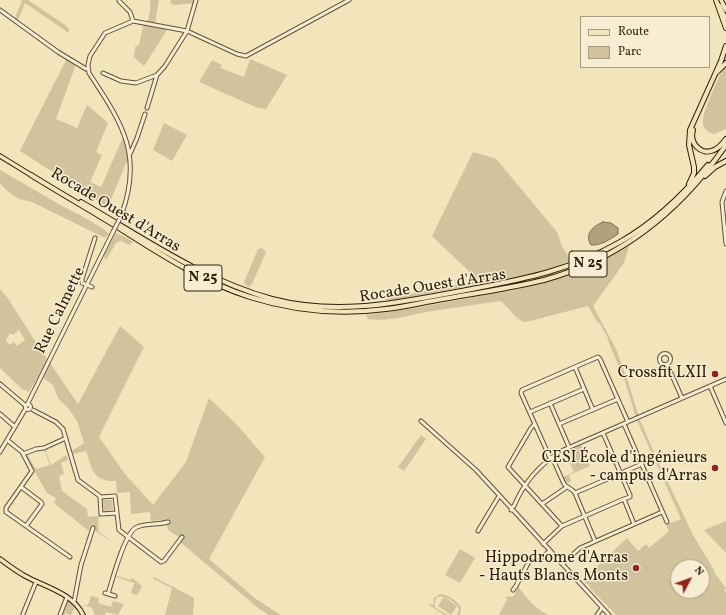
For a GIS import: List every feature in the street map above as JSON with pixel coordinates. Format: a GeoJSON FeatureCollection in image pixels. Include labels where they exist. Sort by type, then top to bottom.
{"type":"FeatureCollection","features":[{"type":"Feature","properties":{"kind":"highway"},"geometry":{"type":"LineString","coordinates":[[716,0],[726,28]]}},
{"type":"Feature","properties":{"kind":"highway"},"geometry":{"type":"LineString","coordinates":[[724,5],[726,11]]}},
{"type":"Feature","properties":{"kind":"highway"},"geometry":{"type":"LineString","coordinates":[[669,206],[686,188],[692,179],[694,167],[689,145],[690,130],[726,46]]}},
{"type":"Feature","properties":{"kind":"highway"},"geometry":{"type":"LineString","coordinates":[[726,62],[716,74],[692,133],[692,139],[698,148],[708,152],[715,150],[726,140]]}},
{"type":"Feature","properties":{"kind":"highway","name":"Rocade Ouest d'Arras"},"geometry":{"type":"LineString","coordinates":[[31,175],[115,221],[182,261],[219,280],[248,292],[303,305],[368,307],[392,304],[525,279],[558,270],[585,260],[621,242],[646,225],[669,206],[698,176],[726,140]]}},
{"type":"Feature","properties":{"kind":"highway","name":"Rocade Ouest d'Arras"},"geometry":{"type":"LineString","coordinates":[[31,175],[191,272],[243,295],[274,304],[305,310],[364,312],[524,284],[556,276],[588,264],[624,244],[650,227],[683,198],[705,173],[726,145]]}},
{"type":"Feature","properties":{"kind":"highway"},"geometry":{"type":"LineString","coordinates":[[683,198],[713,169],[726,161]]}},
{"type":"Feature","properties":{"kind":"main road"},"geometry":{"type":"LineString","coordinates":[[716,0],[726,18]]}},
{"type":"Feature","properties":{"kind":"main road"},"geometry":{"type":"LineString","coordinates":[[721,0],[724,5]]}},
{"type":"Feature","properties":{"kind":"main road","name":"Rocade Ouest d'Arras"},"geometry":{"type":"LineString","coordinates":[[0,156],[31,175]]}},
{"type":"Feature","properties":{"kind":"main road"},"geometry":{"type":"LineString","coordinates":[[0,558],[18,572],[67,597],[74,602],[83,615]]}},
{"type":"Feature","properties":{"kind":"street"},"geometry":{"type":"LineString","coordinates":[[147,108],[158,75],[166,66],[188,31],[196,0]]}},
{"type":"Feature","properties":{"kind":"street"},"geometry":{"type":"LineString","coordinates":[[130,156],[128,145],[113,109],[89,73],[88,68],[90,56],[105,32],[133,21],[188,31],[237,54],[246,56],[349,0]]}},
{"type":"Feature","properties":{"kind":"street"},"geometry":{"type":"LineString","coordinates":[[119,1],[130,12],[133,21]]}},
{"type":"Feature","properties":{"kind":"street"},"geometry":{"type":"LineString","coordinates":[[0,10],[67,58],[88,68]]}},
{"type":"Feature","properties":{"kind":"street"},"geometry":{"type":"LineString","coordinates":[[103,73],[131,83],[141,82],[158,75]]}},
{"type":"Feature","properties":{"kind":"street"},"geometry":{"type":"LineString","coordinates":[[130,156],[138,138],[145,114]]}},
{"type":"Feature","properties":{"kind":"street","name":"Rue Calmette"},"geometry":{"type":"LineString","coordinates":[[29,408],[29,400],[121,216],[130,187],[130,156]]}},
{"type":"Feature","properties":{"kind":"street"},"geometry":{"type":"LineString","coordinates":[[726,192],[722,202],[726,244]]}},
{"type":"Feature","properties":{"kind":"street"},"geometry":{"type":"LineString","coordinates":[[92,287],[82,284],[82,279],[95,238]]}},
{"type":"Feature","properties":{"kind":"street"},"geometry":{"type":"LineString","coordinates":[[596,541],[575,493],[571,488],[567,487],[551,458],[521,392],[575,367],[600,358],[628,422]]}},
{"type":"Feature","properties":{"kind":"street"},"geometry":{"type":"LineString","coordinates":[[667,364],[682,398]]}},
{"type":"Feature","properties":{"kind":"street"},"geometry":{"type":"LineString","coordinates":[[575,367],[593,410]]}},
{"type":"Feature","properties":{"kind":"street"},"geometry":{"type":"LineString","coordinates":[[512,508],[524,485],[534,473],[551,458],[569,447],[726,379]]}},
{"type":"Feature","properties":{"kind":"street"},"geometry":{"type":"LineString","coordinates":[[0,384],[29,408],[61,425],[66,438],[76,478],[102,497],[115,496],[119,530],[162,562],[182,537]]}},
{"type":"Feature","properties":{"kind":"street"},"geometry":{"type":"LineString","coordinates":[[710,386],[726,422]]}},
{"type":"Feature","properties":{"kind":"street"},"geometry":{"type":"LineString","coordinates":[[530,412],[584,389]]}},
{"type":"Feature","properties":{"kind":"street"},"geometry":{"type":"LineString","coordinates":[[559,424],[618,399]]}},
{"type":"Feature","properties":{"kind":"street"},"geometry":{"type":"LineString","coordinates":[[550,403],[569,447]]}},
{"type":"Feature","properties":{"kind":"street"},"geometry":{"type":"LineString","coordinates":[[0,452],[23,412],[29,408]]}},
{"type":"Feature","properties":{"kind":"street"},"geometry":{"type":"LineString","coordinates":[[0,414],[15,427]]}},
{"type":"Feature","properties":{"kind":"street"},"geometry":{"type":"LineString","coordinates":[[421,421],[476,470],[609,615]]}},
{"type":"Feature","properties":{"kind":"street"},"geometry":{"type":"LineString","coordinates":[[535,424],[531,428],[508,467],[562,526]]}},
{"type":"Feature","properties":{"kind":"street"},"geometry":{"type":"LineString","coordinates":[[624,424],[666,522]]}},
{"type":"Feature","properties":{"kind":"street"},"geometry":{"type":"LineString","coordinates":[[543,544],[562,526],[630,497],[603,433]]}},
{"type":"Feature","properties":{"kind":"street"},"geometry":{"type":"LineString","coordinates":[[23,454],[36,449],[44,448],[66,438]]}},
{"type":"Feature","properties":{"kind":"street"},"geometry":{"type":"LineString","coordinates":[[8,440],[23,454],[32,471],[6,508],[6,512],[70,557]]}},
{"type":"Feature","properties":{"kind":"street"},"geometry":{"type":"LineString","coordinates":[[575,493],[642,464]]}},
{"type":"Feature","properties":{"kind":"street"},"geometry":{"type":"LineString","coordinates":[[21,487],[42,504],[26,526]]}},
{"type":"Feature","properties":{"kind":"street"},"geometry":{"type":"LineString","coordinates":[[542,504],[567,487]]}},
{"type":"Feature","properties":{"kind":"street"},"geometry":{"type":"LineString","coordinates":[[478,532],[500,496]]}},
{"type":"Feature","properties":{"kind":"street"},"geometry":{"type":"LineString","coordinates":[[102,497],[100,498],[102,514],[117,514]]}},
{"type":"Feature","properties":{"kind":"street"},"geometry":{"type":"LineString","coordinates":[[624,499],[634,524]]}},
{"type":"Feature","properties":{"kind":"street"},"geometry":{"type":"LineString","coordinates":[[562,564],[578,549],[662,512]]}},
{"type":"Feature","properties":{"kind":"street"},"geometry":{"type":"LineString","coordinates":[[116,596],[107,594],[128,536],[137,527],[168,522]]}},
{"type":"Feature","properties":{"kind":"street"},"geometry":{"type":"LineString","coordinates":[[74,602],[81,565],[93,528]]}},
{"type":"Feature","properties":{"kind":"street"},"geometry":{"type":"LineString","coordinates":[[513,590],[532,556],[542,557],[550,551]]}},
{"type":"Feature","properties":{"kind":"street"},"geometry":{"type":"LineString","coordinates":[[23,614],[36,582]]}},
{"type":"Feature","properties":{"kind":"street"},"geometry":{"type":"LineString","coordinates":[[60,615],[67,597]]}},
{"type":"Feature","properties":{"kind":"street"},"geometry":{"type":"LineString","coordinates":[[597,615],[602,608]]}},
{"type":"Feature","properties":{"kind":"green space"},"geometry":{"type":"Polygon","coordinates":[[[20,0],[28,0],[65,25],[69,29],[69,33],[25,3],[17,22],[14,20],[22,1],[20,0]]]}},
{"type":"Feature","properties":{"kind":"green space"},"geometry":{"type":"Polygon","coordinates":[[[150,0],[159,0],[155,24],[169,27],[144,66],[134,57],[135,47],[139,45],[144,23],[147,23],[149,17],[150,0]]]}},
{"type":"Feature","properties":{"kind":"green space"},"geometry":{"type":"Polygon","coordinates":[[[171,0],[196,0],[195,3],[175,5],[170,3],[171,0]]]}},
{"type":"Feature","properties":{"kind":"green space"},"geometry":{"type":"Polygon","coordinates":[[[726,51],[726,129],[714,134],[706,130],[703,124],[703,119],[709,99],[723,69],[720,67],[726,51]]]}},
{"type":"Feature","properties":{"kind":"green space"},"geometry":{"type":"Polygon","coordinates":[[[67,58],[76,64],[56,119],[77,128],[87,105],[108,123],[96,152],[102,155],[90,182],[101,187],[124,135],[130,161],[126,163],[110,202],[107,205],[93,198],[20,151],[67,58]]]}},
{"type":"Feature","properties":{"kind":"green space"},"geometry":{"type":"Polygon","coordinates":[[[250,59],[287,75],[266,109],[258,108],[199,82],[212,60],[222,65],[220,68],[244,77],[250,59]]]}},
{"type":"Feature","properties":{"kind":"green space"},"geometry":{"type":"Polygon","coordinates":[[[164,123],[187,135],[172,161],[153,150],[164,123]]]}},
{"type":"Feature","properties":{"kind":"green space"},"geometry":{"type":"Polygon","coordinates":[[[473,152],[494,158],[498,161],[557,232],[562,246],[571,261],[545,271],[524,276],[388,301],[385,299],[478,280],[432,236],[473,152]]]}},
{"type":"Feature","properties":{"kind":"green space"},"geometry":{"type":"Polygon","coordinates":[[[0,170],[82,216],[109,234],[105,238],[32,202],[19,199],[6,190],[0,183],[0,170]]]}},
{"type":"Feature","properties":{"kind":"green space"},"geometry":{"type":"Polygon","coordinates":[[[116,233],[133,242],[129,245],[121,241],[116,243],[106,260],[104,256],[116,233]]]}},
{"type":"Feature","properties":{"kind":"green space"},"geometry":{"type":"Polygon","coordinates":[[[629,246],[624,263],[593,306],[616,349],[640,420],[656,457],[693,535],[707,559],[670,559],[670,599],[710,599],[710,563],[714,572],[726,588],[724,590],[726,593],[726,615],[616,615],[590,588],[589,584],[586,584],[583,580],[627,538],[638,551],[646,544],[649,548],[669,531],[666,525],[681,519],[636,418],[625,381],[608,341],[609,340],[588,306],[526,322],[515,316],[500,301],[390,319],[368,319],[366,315],[420,307],[537,285],[563,277],[597,263],[629,246]]]}},
{"type":"Feature","properties":{"kind":"green space"},"geometry":{"type":"Polygon","coordinates":[[[262,248],[266,252],[252,284],[249,287],[244,282],[258,249],[262,248]]]}},
{"type":"Feature","properties":{"kind":"green space"},"geometry":{"type":"Polygon","coordinates":[[[0,289],[7,297],[48,361],[29,392],[22,389],[0,368],[0,289]],[[19,330],[12,335],[10,333],[6,340],[9,345],[14,342],[17,346],[25,340],[19,330]]]}},
{"type":"Feature","properties":{"kind":"green space"},"geometry":{"type":"Polygon","coordinates":[[[120,326],[144,347],[99,437],[125,474],[153,505],[186,462],[209,398],[238,426],[265,457],[209,559],[256,599],[281,615],[269,615],[258,608],[179,541],[180,538],[168,530],[167,525],[163,525],[161,520],[151,521],[150,512],[131,514],[130,492],[117,494],[116,481],[108,481],[98,477],[92,469],[86,451],[73,454],[72,451],[84,443],[77,421],[68,408],[58,398],[53,385],[43,378],[50,363],[78,404],[120,326]]]}},
{"type":"Feature","properties":{"kind":"green space"},"geometry":{"type":"Polygon","coordinates":[[[421,435],[426,439],[404,471],[398,467],[421,435]]]}},
{"type":"Feature","properties":{"kind":"green space"},"geometry":{"type":"Polygon","coordinates":[[[581,445],[590,466],[569,475],[571,481],[568,483],[565,482],[563,477],[574,472],[565,452],[581,445]]]}},
{"type":"Feature","properties":{"kind":"green space"},"geometry":{"type":"Polygon","coordinates":[[[45,449],[51,465],[66,455],[68,460],[61,463],[64,474],[59,476],[62,491],[87,509],[88,517],[98,516],[100,514],[101,516],[98,519],[99,532],[111,541],[122,545],[110,541],[94,530],[95,527],[92,525],[89,530],[90,532],[54,503],[56,498],[47,493],[24,453],[26,453],[36,469],[50,465],[44,450],[45,449]]]}},
{"type":"Feature","properties":{"kind":"green space"},"geometry":{"type":"Polygon","coordinates":[[[103,500],[112,500],[113,510],[104,511],[103,500]]]}},
{"type":"Feature","properties":{"kind":"green space"},"geometry":{"type":"Polygon","coordinates":[[[726,521],[726,553],[704,530],[726,521]]]}},
{"type":"Feature","properties":{"kind":"green space"},"geometry":{"type":"Polygon","coordinates":[[[460,549],[475,558],[460,583],[445,575],[460,549]]]}},
{"type":"Feature","properties":{"kind":"green space"},"geometry":{"type":"Polygon","coordinates":[[[116,577],[130,580],[132,578],[141,585],[142,586],[138,594],[136,595],[131,593],[134,583],[116,577]]]}},
{"type":"Feature","properties":{"kind":"green space"},"geometry":{"type":"Polygon","coordinates":[[[154,577],[194,598],[193,615],[165,615],[172,588],[153,579],[154,577]]]}},
{"type":"Feature","properties":{"kind":"green space"},"geometry":{"type":"Polygon","coordinates":[[[518,586],[531,602],[548,615],[499,615],[507,599],[505,597],[514,596],[518,586]]]}},
{"type":"Feature","properties":{"kind":"green space"},"geometry":{"type":"Polygon","coordinates":[[[440,594],[454,600],[461,607],[460,615],[457,615],[459,609],[458,606],[447,598],[437,597],[434,604],[436,608],[447,615],[444,615],[429,605],[433,605],[434,598],[440,594]]]}},
{"type":"Feature","properties":{"kind":"green space"},"geometry":{"type":"Polygon","coordinates":[[[91,596],[99,598],[98,603],[111,607],[113,601],[124,604],[118,615],[106,612],[105,615],[95,615],[92,608],[83,605],[88,605],[91,596]]]}},
{"type":"Feature","properties":{"kind":"green space"},"geometry":{"type":"Polygon","coordinates":[[[444,597],[457,606],[451,615],[438,606],[444,597]]]}},
{"type":"Feature","properties":{"kind":"green space"},"geometry":{"type":"Polygon","coordinates":[[[68,601],[76,607],[71,615],[65,613],[65,615],[63,615],[68,601]]]}},
{"type":"Feature","properties":{"kind":"shaded area"},"geometry":{"type":"Polygon","coordinates":[[[603,222],[611,223],[618,228],[618,234],[602,243],[591,245],[589,241],[589,234],[593,228],[603,222]]]}},
{"type":"Feature","properties":{"kind":"place","name":"Crossfit LXII"},"geometry":{"type":"Point","coordinates":[715,374]}},
{"type":"Feature","properties":{"kind":"place","name":"CESI École d'ingénieurs - campus d'Arras"},"geometry":{"type":"Point","coordinates":[715,468]}},
{"type":"Feature","properties":{"kind":"place","name":"Hippodrome d'Arras - Hauts Blancs Monts"},"geometry":{"type":"Point","coordinates":[636,568]}}]}
